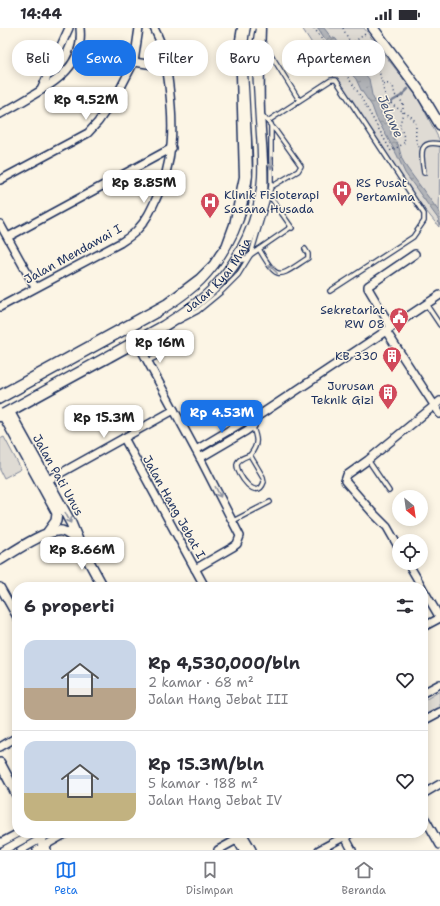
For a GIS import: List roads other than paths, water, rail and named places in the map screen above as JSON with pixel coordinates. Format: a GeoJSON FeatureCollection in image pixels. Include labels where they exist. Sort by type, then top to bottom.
{"type":"FeatureCollection","features":[{"type":"Feature","properties":{"kind":"main road","name":"Jalan Kyai Maja"},"geometry":{"type":"LineString","coordinates":[[2,405],[184,294],[201,280],[228,246],[236,225],[246,177],[242,40],[244,28]]}},
{"type":"Feature","properties":{"kind":"main road","name":"Jalan Kyai Maja"},"geometry":{"type":"LineString","coordinates":[[2,405],[136,340],[176,316],[205,296],[238,261],[252,227],[260,196],[262,180],[258,111],[257,31]]}},
{"type":"Feature","properties":{"kind":"main road"},"geometry":{"type":"LineString","coordinates":[[244,110],[258,111]]}},
{"type":"Feature","properties":{"kind":"street"},"geometry":{"type":"LineString","coordinates":[[41,91],[69,28]]}},
{"type":"Feature","properties":{"kind":"street"},"geometry":{"type":"LineString","coordinates":[[2,111],[56,82],[65,73],[72,64],[77,53],[81,40],[80,28]]}},
{"type":"Feature","properties":{"kind":"street"},"geometry":{"type":"LineString","coordinates":[[136,48],[139,28]]}},
{"type":"Feature","properties":{"kind":"street","name":"Jalan Mendawai I"},"geometry":{"type":"LineString","coordinates":[[154,28],[159,40]]}},
{"type":"Feature","properties":{"kind":"street"},"geometry":{"type":"LineString","coordinates":[[373,28],[419,90],[440,125]]}},
{"type":"Feature","properties":{"kind":"street"},"geometry":{"type":"LineString","coordinates":[[0,180],[88,133],[98,122],[118,93],[127,76]]}},
{"type":"Feature","properties":{"kind":"street","name":"Jalan Mendawai I"},"geometry":{"type":"LineString","coordinates":[[0,307],[120,243],[137,231],[150,214],[167,173],[172,148],[172,112],[168,76]]}},
{"type":"Feature","properties":{"kind":"street"},"geometry":{"type":"LineString","coordinates":[[8,238],[172,148]]}},
{"type":"Feature","properties":{"kind":"street"},"geometry":{"type":"LineString","coordinates":[[0,224],[35,287]]}},
{"type":"Feature","properties":{"kind":"street"},"geometry":{"type":"LineString","coordinates":[[414,254],[368,286],[368,288],[388,329],[437,404],[440,414]]}},
{"type":"Feature","properties":{"kind":"street"},"geometry":{"type":"LineString","coordinates":[[200,458],[252,421],[440,295]]}},
{"type":"Feature","properties":{"kind":"street"},"geometry":{"type":"LineString","coordinates":[[129,327],[196,450],[240,536],[237,544],[195,569]]}},
{"type":"Feature","properties":{"kind":"street"},"geometry":{"type":"LineString","coordinates":[[392,536],[387,527],[345,481],[347,475],[368,460],[437,404]]}},
{"type":"Feature","properties":{"kind":"street","name":"Jalan Pati Unus"},"geometry":{"type":"LineString","coordinates":[[2,405],[45,482],[71,523],[80,545],[100,582]]}},
{"type":"Feature","properties":{"kind":"street"},"geometry":{"type":"LineString","coordinates":[[45,482],[174,410]]}},
{"type":"Feature","properties":{"kind":"street"},"geometry":{"type":"LineString","coordinates":[[196,450],[252,421]]}},
{"type":"Feature","properties":{"kind":"street","name":"Jalan Hang Jebat I"},"geometry":{"type":"LineString","coordinates":[[124,438],[202,582]]}},
{"type":"Feature","properties":{"kind":"street","name":"Jalan Pati Unus"},"geometry":{"type":"LineString","coordinates":[[45,482],[57,513],[56,522],[48,532]]}},
{"type":"Feature","properties":{"kind":"street"},"geometry":{"type":"LineString","coordinates":[[0,560],[48,532],[61,531],[72,535],[80,545]]}},
{"type":"Feature","properties":{"kind":"street"},"geometry":{"type":"LineString","coordinates":[[412,570],[419,582]]}},
{"type":"Feature","properties":{"kind":"street"},"geometry":{"type":"LineString","coordinates":[[0,587],[12,608]]}},
{"type":"Feature","properties":{"kind":"street"},"geometry":{"type":"LineString","coordinates":[[428,599],[439,620],[428,625]]}},
{"type":"Feature","properties":{"kind":"street"},"geometry":{"type":"LineString","coordinates":[[428,690],[440,684]]}},
{"type":"Feature","properties":{"kind":"street"},"geometry":{"type":"LineString","coordinates":[[428,718],[440,712]]}},
{"type":"Feature","properties":{"kind":"street"},"geometry":{"type":"LineString","coordinates":[[0,746],[12,740]]}},
{"type":"Feature","properties":{"kind":"street"},"geometry":{"type":"LineString","coordinates":[[0,763],[12,786]]}},
{"type":"Feature","properties":{"kind":"street"},"geometry":{"type":"LineString","coordinates":[[428,791],[440,784]]}},
{"type":"Feature","properties":{"kind":"street"},"geometry":{"type":"LineString","coordinates":[[428,823],[440,846]]}},
{"type":"Feature","properties":{"kind":"street"},"geometry":{"type":"LineString","coordinates":[[0,843],[12,837]]}},
{"type":"Feature","properties":{"kind":"street"},"geometry":{"type":"LineString","coordinates":[[21,850],[52,838]]}},
{"type":"Feature","properties":{"kind":"street"},"geometry":{"type":"LineString","coordinates":[[218,850],[234,838]]}},
{"type":"Feature","properties":{"kind":"street"},"geometry":{"type":"LineString","coordinates":[[239,838],[244,850]]}},
{"type":"Feature","properties":{"kind":"street"},"geometry":{"type":"LineString","coordinates":[[241,838],[251,850]]}},
{"type":"Feature","properties":{"kind":"street"},"geometry":{"type":"LineString","coordinates":[[319,850],[339,838]]}},
{"type":"Feature","properties":{"kind":"street"},"geometry":{"type":"LineString","coordinates":[[346,838],[352,850]]}},
{"type":"Feature","properties":{"kind":"street"},"geometry":{"type":"LineString","coordinates":[[4,850],[40,842]]}},
{"type":"Feature","properties":{"kind":"lane"},"geometry":{"type":"LineString","coordinates":[[257,31],[299,100]]}},
{"type":"Feature","properties":{"kind":"lane"},"geometry":{"type":"LineString","coordinates":[[2,405],[160,319],[184,303],[206,285],[222,266],[243,229],[251,201],[255,176],[250,61],[257,31]]}},
{"type":"Feature","properties":{"kind":"lane"},"geometry":{"type":"LineString","coordinates":[[268,121],[331,80],[336,80],[424,214],[424,221],[413,238],[330,291]]}},
{"type":"Feature","properties":{"kind":"lane"},"geometry":{"type":"LineString","coordinates":[[258,111],[271,124],[301,166],[298,171],[270,187]]}},
{"type":"Feature","properties":{"kind":"lane"},"geometry":{"type":"LineString","coordinates":[[148,362],[161,355],[154,340],[154,334],[198,311],[221,292],[238,275],[251,254],[269,195],[271,124]]}},
{"type":"Feature","properties":{"kind":"lane"},"geometry":{"type":"LineString","coordinates":[[424,173],[422,149],[427,144],[440,144]]}},
{"type":"Feature","properties":{"kind":"lane"},"geometry":{"type":"LineString","coordinates":[[222,255],[238,261],[292,228],[269,195]]}},
{"type":"Feature","properties":{"kind":"lane"},"geometry":{"type":"LineString","coordinates":[[259,249],[273,271],[278,274],[283,274],[308,258],[308,254],[305,249]]}},
{"type":"Feature","properties":{"kind":"lane"},"geometry":{"type":"LineString","coordinates":[[426,304],[440,325]]}},
{"type":"Feature","properties":{"kind":"lane"},"geometry":{"type":"LineString","coordinates":[[250,455],[263,477],[264,482],[260,488],[256,490],[251,488],[237,466],[237,463],[240,460],[250,455],[257,442],[252,421]]}},
{"type":"Feature","properties":{"kind":"lane"},"geometry":{"type":"LineString","coordinates":[[368,460],[389,491]]}},
{"type":"Feature","properties":{"kind":"lane"},"geometry":{"type":"LineString","coordinates":[[233,522],[270,502]]}},
{"type":"Feature","properties":{"kind":"water"},"geometry":{"type":"Polygon","coordinates":[[[318,28],[324,28],[331,37],[337,40],[325,39],[318,28]]]}},
{"type":"Feature","properties":{"kind":"water"},"geometry":{"type":"Polygon","coordinates":[[[353,76],[367,76],[369,79],[372,95],[376,104],[391,121],[391,136],[398,144],[402,159],[440,213],[440,225],[438,222],[439,220],[405,173],[376,117],[372,106],[361,90],[353,76]]]}},
{"type":"Feature","properties":{"kind":"waterway","name":"Jelawe"},"geometry":{"type":"LineString","coordinates":[[382,113],[386,111],[389,103],[401,96],[408,89]]}},
{"type":"Feature","properties":{"kind":"place","name":"RS Pusat Pertamina"},"geometry":{"type":"Point","coordinates":[342,207]}},
{"type":"Feature","properties":{"kind":"place","name":"Klinik Fisioterapi Sasana Husada"},"geometry":{"type":"Point","coordinates":[210,219]}},
{"type":"Feature","properties":{"kind":"place","name":"Sekretariat RW 08"},"geometry":{"type":"Point","coordinates":[399,334]}},
{"type":"Feature","properties":{"kind":"place","name":"KB 330"},"geometry":{"type":"Point","coordinates":[392,373]}},
{"type":"Feature","properties":{"kind":"place","name":"Jurusan Teknik Gizi"},"geometry":{"type":"Point","coordinates":[388,410]}}]}
